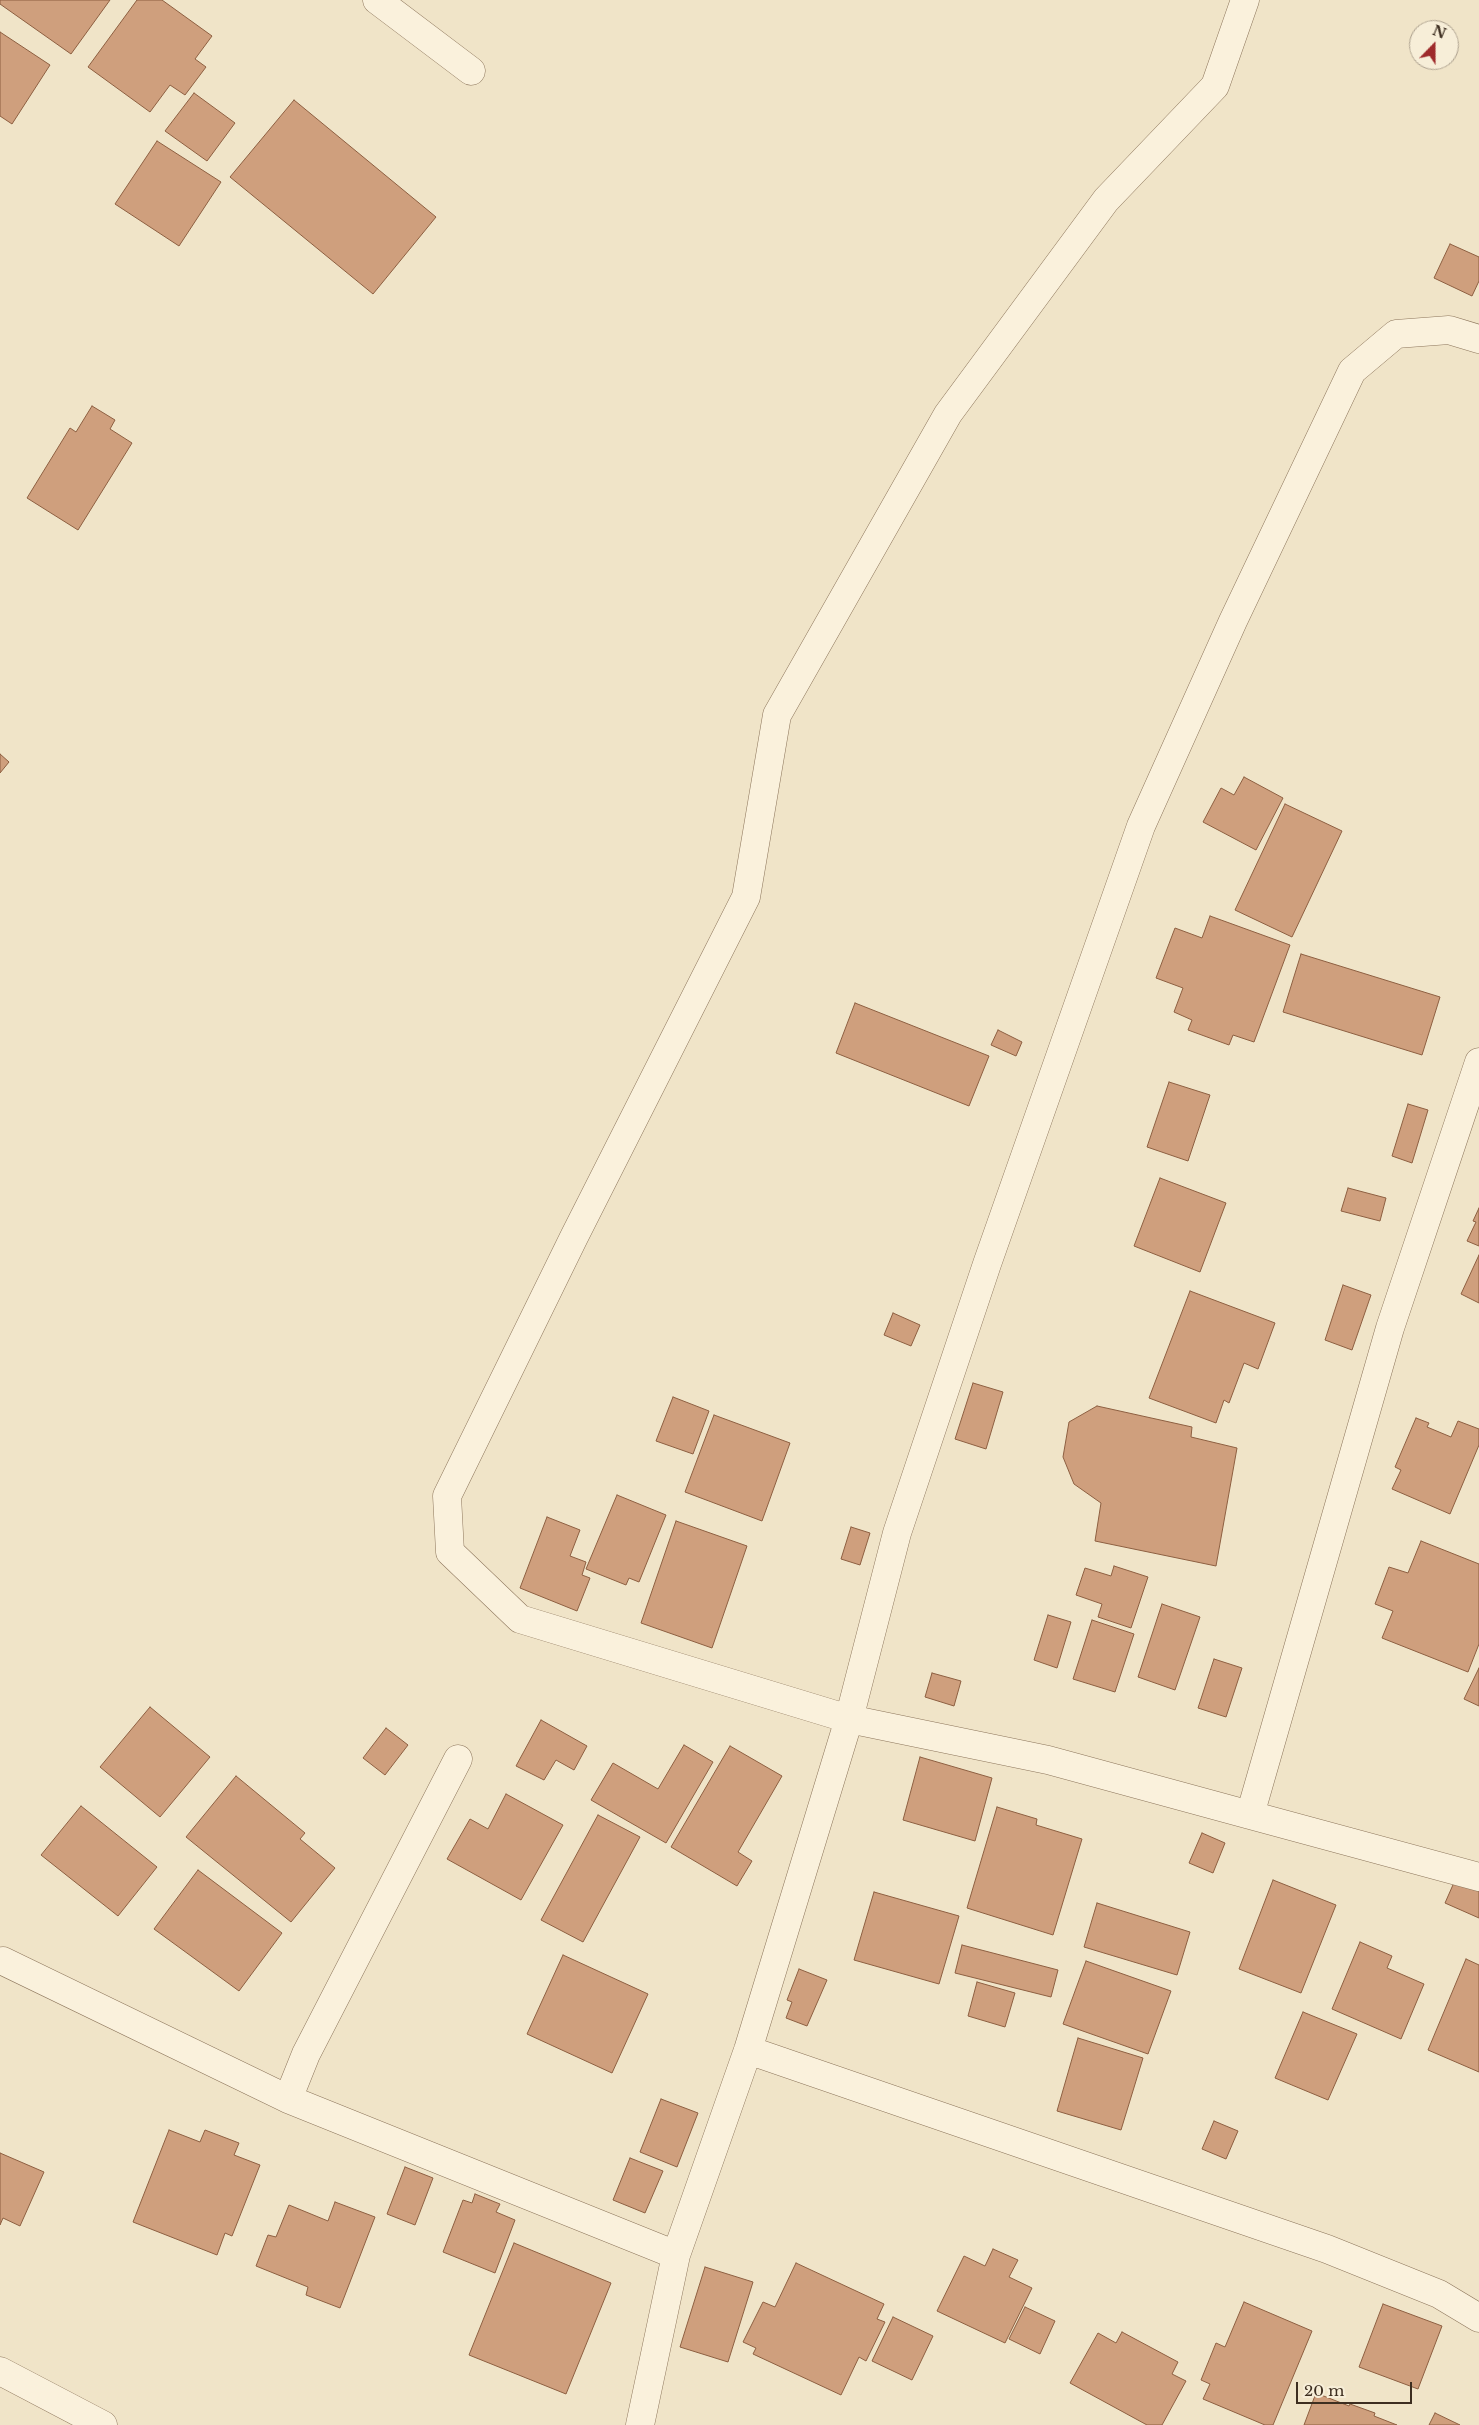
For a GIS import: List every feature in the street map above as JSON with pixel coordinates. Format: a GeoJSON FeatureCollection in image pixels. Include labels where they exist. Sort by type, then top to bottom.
{"type":"FeatureCollection","features":[{"type":"Feature","properties":{"kind":"street"},"geometry":{"type":"LineString","coordinates":[[377,0],[471,71]]}},
{"type":"Feature","properties":{"kind":"street"},"geometry":{"type":"LineString","coordinates":[[1245,0],[1215,86],[1106,200],[948,414],[777,715],[746,897],[574,1236],[447,1496],[450,1552],[520,1619],[849,1719],[1048,1760],[1479,1877]]}},
{"type":"Feature","properties":{"kind":"street"},"geometry":{"type":"LineString","coordinates":[[640,2425],[676,2255],[748,2050],[849,1719],[897,1533],[986,1264],[1141,826],[1233,621],[1352,371],[1396,334],[1449,330],[1479,339]]}},
{"type":"Feature","properties":{"kind":"street"},"geometry":{"type":"LineString","coordinates":[[1250,1815],[1390,1328],[1479,1062]]}},
{"type":"Feature","properties":{"kind":"street"},"geometry":{"type":"LineString","coordinates":[[288,2099],[306,2054],[458,1759]]}},
{"type":"Feature","properties":{"kind":"street"},"geometry":{"type":"LineString","coordinates":[[3,1962],[288,2099],[676,2255]]}},
{"type":"Feature","properties":{"kind":"street"},"geometry":{"type":"LineString","coordinates":[[748,2050],[1327,2249],[1439,2294],[1479,2318]]}},
{"type":"Feature","properties":{"kind":"street"},"geometry":{"type":"LineString","coordinates":[[0,2371],[103,2425]]}},
{"type":"Feature","properties":{"kind":"building"},"geometry":{"type":"Polygon","coordinates":[[[0,0],[110,0],[71,54],[0,4],[0,0]]]}},
{"type":"Feature","properties":{"kind":"building"},"geometry":{"type":"Polygon","coordinates":[[[137,0],[162,0],[212,36],[195,59],[206,67],[185,95],[170,85],[150,112],[88,67],[137,0]]]}},
{"type":"Feature","properties":{"kind":"building"},"geometry":{"type":"Polygon","coordinates":[[[0,32],[50,65],[12,124],[0,116],[0,32]]]}},
{"type":"Feature","properties":{"kind":"building"},"geometry":{"type":"Polygon","coordinates":[[[194,93],[235,123],[207,161],[165,131],[194,93]]]}},
{"type":"Feature","properties":{"kind":"building"},"geometry":{"type":"Polygon","coordinates":[[[294,100],[436,217],[373,294],[230,177],[294,100]]]}},
{"type":"Feature","properties":{"kind":"building"},"geometry":{"type":"Polygon","coordinates":[[[157,141],[221,182],[179,246],[115,204],[157,141]]]}},
{"type":"Feature","properties":{"kind":"building"},"geometry":{"type":"Polygon","coordinates":[[[1450,244],[1479,257],[1479,281],[1472,296],[1434,278],[1450,244]]]}},
{"type":"Feature","properties":{"kind":"building"},"geometry":{"type":"Polygon","coordinates":[[[92,406],[115,420],[110,429],[132,443],[78,530],[27,498],[70,428],[76,432],[92,406]]]}},
{"type":"Feature","properties":{"kind":"building"},"geometry":{"type":"Polygon","coordinates":[[[0,754],[9,762],[0,773],[0,754]]]}},
{"type":"Feature","properties":{"kind":"building"},"geometry":{"type":"Polygon","coordinates":[[[1244,777],[1283,798],[1256,850],[1203,822],[1221,788],[1234,795],[1244,777]]]}},
{"type":"Feature","properties":{"kind":"building"},"geometry":{"type":"Polygon","coordinates":[[[1285,804],[1342,831],[1292,937],[1235,910],[1285,804]]]}},
{"type":"Feature","properties":{"kind":"building"},"geometry":{"type":"Polygon","coordinates":[[[1210,916],[1290,945],[1254,1042],[1233,1035],[1229,1045],[1188,1030],[1192,1020],[1174,1012],[1183,988],[1156,978],[1175,928],[1202,938],[1210,916]]]}},
{"type":"Feature","properties":{"kind":"building"},"geometry":{"type":"Polygon","coordinates":[[[1301,954],[1440,997],[1422,1055],[1283,1012],[1301,954]]]}},
{"type":"Feature","properties":{"kind":"building"},"geometry":{"type":"Polygon","coordinates":[[[855,1003],[989,1056],[969,1106],[836,1053],[855,1003]]]}},
{"type":"Feature","properties":{"kind":"building"},"geometry":{"type":"Polygon","coordinates":[[[998,1030],[1022,1042],[1016,1056],[991,1045],[998,1030]]]}},
{"type":"Feature","properties":{"kind":"building"},"geometry":{"type":"Polygon","coordinates":[[[1169,1082],[1210,1095],[1188,1161],[1147,1147],[1169,1082]]]}},
{"type":"Feature","properties":{"kind":"building"},"geometry":{"type":"Polygon","coordinates":[[[1408,1104],[1428,1110],[1412,1163],[1392,1156],[1408,1104]]]}},
{"type":"Feature","properties":{"kind":"building"},"geometry":{"type":"Polygon","coordinates":[[[1160,1178],[1226,1203],[1200,1272],[1134,1246],[1160,1178]]]}},
{"type":"Feature","properties":{"kind":"building"},"geometry":{"type":"Polygon","coordinates":[[[1348,1188],[1386,1198],[1380,1221],[1341,1211],[1348,1188]]]}},
{"type":"Feature","properties":{"kind":"building"},"geometry":{"type":"Polygon","coordinates":[[[1479,1208],[1479,1246],[1467,1241],[1476,1222],[1473,1221],[1479,1208]]]}},
{"type":"Feature","properties":{"kind":"building"},"geometry":{"type":"Polygon","coordinates":[[[1479,1255],[1479,1303],[1461,1294],[1479,1255]]]}},
{"type":"Feature","properties":{"kind":"building"},"geometry":{"type":"Polygon","coordinates":[[[1343,1285],[1371,1295],[1352,1350],[1325,1340],[1343,1285]]]}},
{"type":"Feature","properties":{"kind":"building"},"geometry":{"type":"Polygon","coordinates":[[[1190,1291],[1275,1323],[1258,1369],[1244,1363],[1229,1403],[1224,1400],[1216,1423],[1149,1398],[1190,1291]]]}},
{"type":"Feature","properties":{"kind":"building"},"geometry":{"type":"Polygon","coordinates":[[[893,1313],[920,1325],[911,1346],[884,1335],[893,1313]]]}},
{"type":"Feature","properties":{"kind":"building"},"geometry":{"type":"Polygon","coordinates":[[[973,1383],[1003,1392],[986,1449],[955,1439],[973,1383]]]}},
{"type":"Feature","properties":{"kind":"building"},"geometry":{"type":"Polygon","coordinates":[[[673,1397],[709,1411],[693,1454],[656,1441],[673,1397]]]}},
{"type":"Feature","properties":{"kind":"building"},"geometry":{"type":"Polygon","coordinates":[[[1097,1406],[1192,1427],[1191,1437],[1237,1448],[1216,1566],[1095,1541],[1101,1503],[1074,1484],[1063,1457],[1069,1422],[1097,1406]]]}},
{"type":"Feature","properties":{"kind":"building"},"geometry":{"type":"Polygon","coordinates":[[[714,1415],[790,1443],[762,1521],[685,1492],[714,1415]]]}},
{"type":"Feature","properties":{"kind":"building"},"geometry":{"type":"Polygon","coordinates":[[[1416,1418],[1429,1423],[1427,1427],[1451,1437],[1458,1421],[1479,1429],[1479,1445],[1450,1514],[1392,1489],[1401,1470],[1395,1467],[1416,1418]]]}},
{"type":"Feature","properties":{"kind":"building"},"geometry":{"type":"Polygon","coordinates":[[[617,1495],[666,1515],[639,1582],[629,1578],[626,1585],[586,1569],[617,1495]]]}},
{"type":"Feature","properties":{"kind":"building"},"geometry":{"type":"Polygon","coordinates":[[[547,1517],[580,1530],[570,1556],[586,1562],[582,1575],[590,1578],[577,1611],[520,1588],[547,1517]]]}},
{"type":"Feature","properties":{"kind":"building"},"geometry":{"type":"Polygon","coordinates":[[[676,1521],[747,1546],[712,1648],[641,1623],[676,1521]]]}},
{"type":"Feature","properties":{"kind":"building"},"geometry":{"type":"Polygon","coordinates":[[[851,1527],[870,1533],[860,1565],[841,1559],[851,1527]]]}},
{"type":"Feature","properties":{"kind":"building"},"geometry":{"type":"Polygon","coordinates":[[[1421,1541],[1479,1564],[1479,1644],[1468,1672],[1382,1638],[1393,1611],[1375,1604],[1389,1567],[1408,1573],[1421,1541]]]}},
{"type":"Feature","properties":{"kind":"building"},"geometry":{"type":"Polygon","coordinates":[[[1114,1566],[1148,1577],[1131,1628],[1098,1617],[1102,1604],[1076,1595],[1085,1568],[1111,1576],[1114,1566]]]}},
{"type":"Feature","properties":{"kind":"building"},"geometry":{"type":"Polygon","coordinates":[[[1162,1604],[1200,1617],[1175,1690],[1138,1677],[1162,1604]]]}},
{"type":"Feature","properties":{"kind":"building"},"geometry":{"type":"Polygon","coordinates":[[[1048,1615],[1071,1622],[1057,1668],[1034,1660],[1048,1615]]]}},
{"type":"Feature","properties":{"kind":"building"},"geometry":{"type":"Polygon","coordinates":[[[1092,1620],[1134,1634],[1115,1692],[1073,1679],[1092,1620]]]}},
{"type":"Feature","properties":{"kind":"building"},"geometry":{"type":"Polygon","coordinates":[[[1214,1659],[1242,1668],[1226,1717],[1198,1708],[1214,1659]]]}},
{"type":"Feature","properties":{"kind":"building"},"geometry":{"type":"Polygon","coordinates":[[[1479,1668],[1479,1706],[1464,1699],[1479,1668]]]}},
{"type":"Feature","properties":{"kind":"building"},"geometry":{"type":"Polygon","coordinates":[[[932,1673],[961,1681],[954,1706],[925,1697],[932,1673]]]}},
{"type":"Feature","properties":{"kind":"building"},"geometry":{"type":"Polygon","coordinates":[[[150,1707],[210,1757],[160,1817],[100,1767],[150,1707]]]}},
{"type":"Feature","properties":{"kind":"building"},"geometry":{"type":"Polygon","coordinates":[[[541,1720],[587,1746],[574,1770],[556,1760],[544,1780],[516,1766],[541,1720]]]}},
{"type":"Feature","properties":{"kind":"building"},"geometry":{"type":"Polygon","coordinates":[[[386,1728],[408,1745],[385,1775],[363,1758],[386,1728]]]}},
{"type":"Feature","properties":{"kind":"building"},"geometry":{"type":"Polygon","coordinates":[[[684,1745],[713,1762],[666,1843],[591,1800],[613,1763],[658,1789],[684,1745]]]}},
{"type":"Feature","properties":{"kind":"building"},"geometry":{"type":"Polygon","coordinates":[[[730,1746],[782,1776],[738,1852],[752,1861],[737,1886],[671,1847],[730,1746]]]}},
{"type":"Feature","properties":{"kind":"building"},"geometry":{"type":"Polygon","coordinates":[[[920,1757],[992,1778],[975,1841],[903,1820],[920,1757]]]}},
{"type":"Feature","properties":{"kind":"building"},"geometry":{"type":"Polygon","coordinates":[[[236,1776],[305,1833],[300,1839],[335,1868],[291,1922],[186,1837],[236,1776]]]}},
{"type":"Feature","properties":{"kind":"building"},"geometry":{"type":"Polygon","coordinates":[[[506,1794],[563,1825],[521,1900],[447,1859],[470,1819],[488,1829],[506,1794]]]}},
{"type":"Feature","properties":{"kind":"building"},"geometry":{"type":"Polygon","coordinates":[[[81,1806],[157,1867],[118,1916],[41,1855],[81,1806]]]}},
{"type":"Feature","properties":{"kind":"building"},"geometry":{"type":"Polygon","coordinates":[[[997,1807],[1037,1819],[1036,1825],[1082,1839],[1053,1935],[967,1908],[997,1807]]]}},
{"type":"Feature","properties":{"kind":"building"},"geometry":{"type":"Polygon","coordinates":[[[598,1815],[640,1837],[583,1942],[541,1920],[598,1815]]]}},
{"type":"Feature","properties":{"kind":"building"},"geometry":{"type":"Polygon","coordinates":[[[1202,1833],[1225,1843],[1213,1873],[1189,1863],[1202,1833]]]}},
{"type":"Feature","properties":{"kind":"building"},"geometry":{"type":"Polygon","coordinates":[[[198,1870],[282,1933],[239,1991],[154,1929],[198,1870]]]}},
{"type":"Feature","properties":{"kind":"building"},"geometry":{"type":"Polygon","coordinates":[[[1456,1878],[1479,1888],[1479,1918],[1445,1903],[1456,1878]]]}},
{"type":"Feature","properties":{"kind":"building"},"geometry":{"type":"Polygon","coordinates":[[[1273,1880],[1336,1905],[1301,1993],[1239,1969],[1273,1880]]]}},
{"type":"Feature","properties":{"kind":"building"},"geometry":{"type":"Polygon","coordinates":[[[874,1892],[959,1916],[939,1984],[854,1960],[874,1892]]]}},
{"type":"Feature","properties":{"kind":"building"},"geometry":{"type":"Polygon","coordinates":[[[1097,1903],[1190,1932],[1177,1975],[1084,1947],[1097,1903]]]}},
{"type":"Feature","properties":{"kind":"building"},"geometry":{"type":"Polygon","coordinates":[[[1360,1942],[1392,1956],[1387,1968],[1424,1984],[1401,2039],[1332,2009],[1360,1942]]]}},
{"type":"Feature","properties":{"kind":"building"},"geometry":{"type":"Polygon","coordinates":[[[962,1945],[1058,1970],[1051,1997],[955,1973],[962,1945]]]}},
{"type":"Feature","properties":{"kind":"building"},"geometry":{"type":"Polygon","coordinates":[[[563,1955],[648,1994],[612,2073],[527,2034],[563,1955]]]}},
{"type":"Feature","properties":{"kind":"building"},"geometry":{"type":"Polygon","coordinates":[[[1466,1959],[1479,1965],[1479,2072],[1428,2050],[1466,1959]]]}},
{"type":"Feature","properties":{"kind":"building"},"geometry":{"type":"Polygon","coordinates":[[[1086,1961],[1171,1991],[1148,2054],[1063,2024],[1086,1961]]]}},
{"type":"Feature","properties":{"kind":"building"},"geometry":{"type":"Polygon","coordinates":[[[799,1969],[827,1980],[807,2026],[786,2018],[792,2002],[787,2000],[799,1969]]]}},
{"type":"Feature","properties":{"kind":"building"},"geometry":{"type":"Polygon","coordinates":[[[977,1982],[1015,1993],[1005,2027],[968,2016],[977,1982]]]}},
{"type":"Feature","properties":{"kind":"building"},"geometry":{"type":"Polygon","coordinates":[[[1303,2012],[1357,2034],[1328,2100],[1275,2078],[1303,2012]]]}},
{"type":"Feature","properties":{"kind":"building"},"geometry":{"type":"Polygon","coordinates":[[[1078,2038],[1143,2058],[1121,2130],[1057,2111],[1078,2038]]]}},
{"type":"Feature","properties":{"kind":"building"},"geometry":{"type":"Polygon","coordinates":[[[661,2099],[698,2113],[677,2167],[640,2152],[661,2099]]]}},
{"type":"Feature","properties":{"kind":"building"},"geometry":{"type":"Polygon","coordinates":[[[1214,2121],[1238,2131],[1226,2159],[1202,2149],[1214,2121]]]}},
{"type":"Feature","properties":{"kind":"building"},"geometry":{"type":"Polygon","coordinates":[[[169,2130],[200,2142],[205,2130],[239,2143],[234,2155],[260,2165],[232,2236],[225,2233],[217,2255],[133,2222],[169,2130]]]}},
{"type":"Feature","properties":{"kind":"building"},"geometry":{"type":"Polygon","coordinates":[[[0,2153],[44,2172],[20,2226],[3,2218],[0,2225],[0,2153]]]}},
{"type":"Feature","properties":{"kind":"building"},"geometry":{"type":"Polygon","coordinates":[[[630,2158],[663,2171],[645,2213],[613,2200],[630,2158]]]}},
{"type":"Feature","properties":{"kind":"building"},"geometry":{"type":"Polygon","coordinates":[[[405,2167],[433,2178],[415,2225],[387,2214],[405,2167]]]}},
{"type":"Feature","properties":{"kind":"building"},"geometry":{"type":"Polygon","coordinates":[[[475,2194],[500,2204],[496,2212],[515,2220],[495,2273],[443,2252],[463,2200],[472,2203],[475,2194]]]}},
{"type":"Feature","properties":{"kind":"building"},"geometry":{"type":"Polygon","coordinates":[[[335,2202],[375,2217],[340,2308],[306,2295],[308,2287],[256,2266],[268,2235],[276,2237],[289,2205],[328,2221],[335,2202]]]}},
{"type":"Feature","properties":{"kind":"building"},"geometry":{"type":"Polygon","coordinates":[[[514,2243],[611,2283],[566,2394],[469,2355],[514,2243]]]}},
{"type":"Feature","properties":{"kind":"building"},"geometry":{"type":"Polygon","coordinates":[[[993,2249],[1018,2260],[1009,2277],[1032,2288],[1005,2343],[937,2311],[964,2256],[985,2266],[993,2249]]]}},
{"type":"Feature","properties":{"kind":"building"},"geometry":{"type":"Polygon","coordinates":[[[796,2263],[884,2304],[877,2319],[885,2322],[866,2361],[859,2357],[841,2395],[753,2354],[756,2348],[743,2342],[763,2302],[775,2307],[796,2263]]]}},
{"type":"Feature","properties":{"kind":"building"},"geometry":{"type":"Polygon","coordinates":[[[705,2267],[753,2282],[728,2362],[680,2347],[705,2267]]]}},
{"type":"Feature","properties":{"kind":"building"},"geometry":{"type":"Polygon","coordinates":[[[1244,2302],[1312,2331],[1273,2425],[1265,2425],[1203,2399],[1210,2384],[1201,2380],[1216,2343],[1225,2347],[1244,2302]]]}},
{"type":"Feature","properties":{"kind":"building"},"geometry":{"type":"Polygon","coordinates":[[[1383,2304],[1442,2326],[1418,2389],[1359,2367],[1383,2304]]]}},
{"type":"Feature","properties":{"kind":"building"},"geometry":{"type":"Polygon","coordinates":[[[1025,2307],[1055,2321],[1040,2354],[1009,2339],[1025,2307]]]}},
{"type":"Feature","properties":{"kind":"building"},"geometry":{"type":"Polygon","coordinates":[[[893,2317],[933,2336],[912,2380],[872,2361],[893,2317]]]}},
{"type":"Feature","properties":{"kind":"building"},"geometry":{"type":"Polygon","coordinates":[[[1122,2332],[1178,2362],[1172,2374],[1186,2381],[1162,2425],[1147,2425],[1070,2383],[1098,2333],[1116,2343],[1122,2332]]]}},
{"type":"Feature","properties":{"kind":"building"},"geometry":{"type":"Polygon","coordinates":[[[1316,2393],[1349,2406],[1350,2404],[1375,2413],[1374,2416],[1397,2425],[1304,2425],[1316,2393]]]}},
{"type":"Feature","properties":{"kind":"building"},"geometry":{"type":"Polygon","coordinates":[[[1435,2413],[1460,2425],[1429,2425],[1435,2413]]]}}]}
